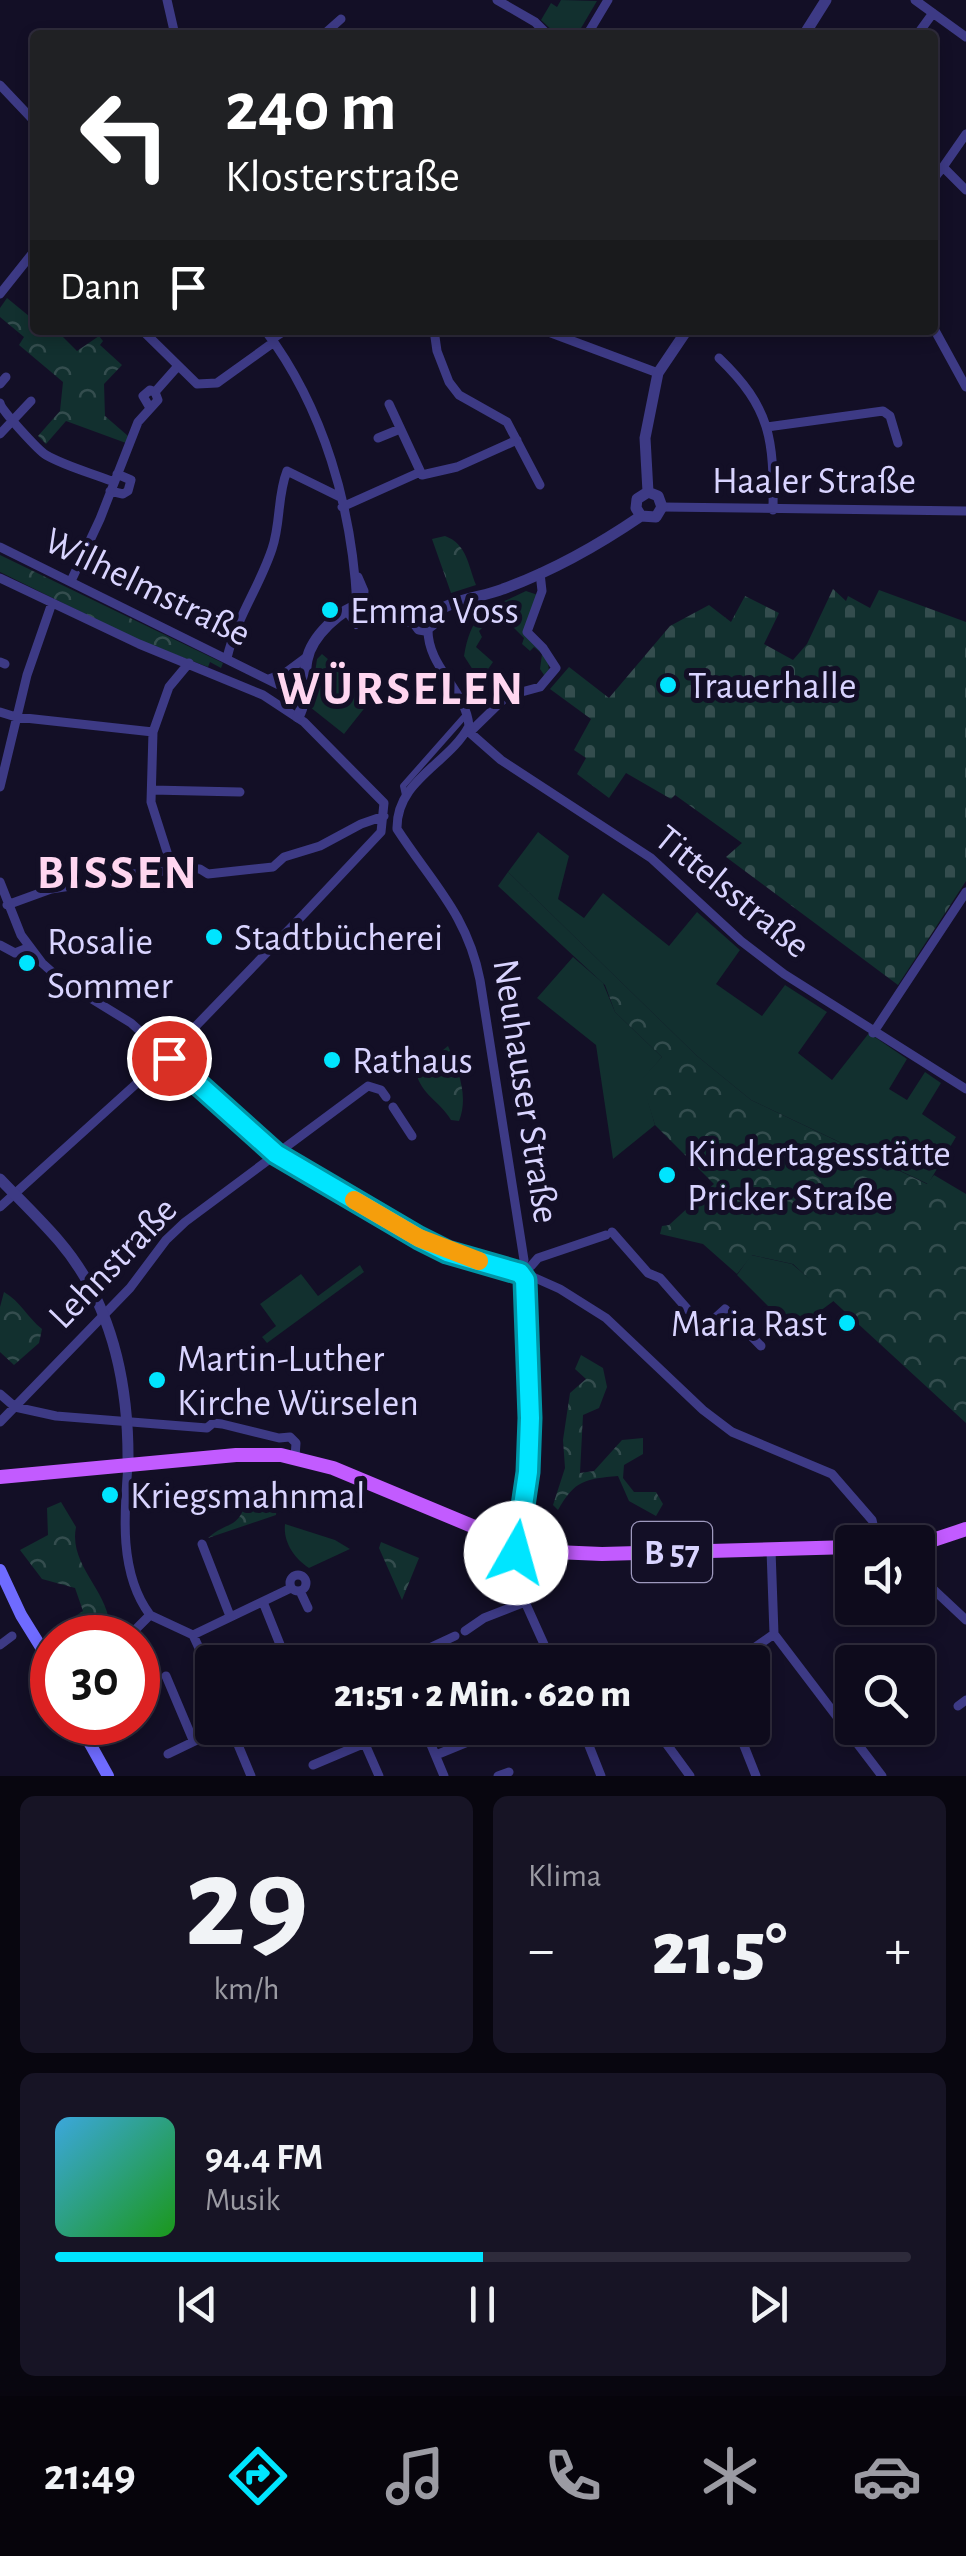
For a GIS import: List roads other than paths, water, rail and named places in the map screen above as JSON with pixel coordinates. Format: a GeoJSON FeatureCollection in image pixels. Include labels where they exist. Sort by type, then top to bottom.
{"type":"FeatureCollection","features":[{"type":"Feature","properties":{"kind":"main road","name":"B 57"},"geometry":{"type":"LineString","coordinates":[[0,1477],[236,1456],[294,1457],[347,1473],[515,1543],[572,1554],[835,1548]]}},
{"type":"Feature","properties":{"kind":"main road"},"geometry":{"type":"LineString","coordinates":[[935,1539],[966,1529]]}},
{"type":"Feature","properties":{"kind":"main road"},"geometry":{"type":"LineString","coordinates":[[0,1570],[30,1629]]}},
{"type":"Feature","properties":{"kind":"main road"},"geometry":{"type":"LineString","coordinates":[[91,1745],[108,1776]]}},
{"type":"Feature","properties":{"kind":"street"},"geometry":{"type":"LineString","coordinates":[[167,0],[174,30]]}},
{"type":"Feature","properties":{"kind":"street"},"geometry":{"type":"LineString","coordinates":[[497,0],[543,30]]}},
{"type":"Feature","properties":{"kind":"street"},"geometry":{"type":"LineString","coordinates":[[591,30],[608,0]]}},
{"type":"Feature","properties":{"kind":"street"},"geometry":{"type":"LineString","coordinates":[[807,30],[826,0]]}},
{"type":"Feature","properties":{"kind":"street"},"geometry":{"type":"LineString","coordinates":[[915,0],[966,37]]}},
{"type":"Feature","properties":{"kind":"street"},"geometry":{"type":"LineString","coordinates":[[920,30],[933,12]]}},
{"type":"Feature","properties":{"kind":"street"},"geometry":{"type":"LineString","coordinates":[[329,30],[341,19]]}},
{"type":"Feature","properties":{"kind":"street"},"geometry":{"type":"LineString","coordinates":[[0,85],[30,117]]}},
{"type":"Feature","properties":{"kind":"street"},"geometry":{"type":"LineString","coordinates":[[938,173],[966,134]]}},
{"type":"Feature","properties":{"kind":"street"},"geometry":{"type":"LineString","coordinates":[[943,166],[966,190]]}},
{"type":"Feature","properties":{"kind":"street"},"geometry":{"type":"LineString","coordinates":[[0,294],[30,256]]}},
{"type":"Feature","properties":{"kind":"street"},"geometry":{"type":"LineString","coordinates":[[147,335],[197,384],[214,384],[270,337],[309,398],[322,429],[354,570],[356,626]]}},
{"type":"Feature","properties":{"kind":"street"},"geometry":{"type":"LineString","coordinates":[[435,335],[449,382],[459,395],[502,418],[540,486]]}},
{"type":"Feature","properties":{"kind":"street"},"geometry":{"type":"LineString","coordinates":[[556,335],[658,374]]}},
{"type":"Feature","properties":{"kind":"street"},"geometry":{"type":"LineString","coordinates":[[648,492],[644,438],[658,374],[684,335]]}},
{"type":"Feature","properties":{"kind":"street"},"geometry":{"type":"LineString","coordinates":[[938,335],[966,384]]}},
{"type":"Feature","properties":{"kind":"street"},"geometry":{"type":"LineString","coordinates":[[719,358],[755,396],[767,427],[774,466],[773,510]]}},
{"type":"Feature","properties":{"kind":"street"},"geometry":{"type":"LineString","coordinates":[[71,581],[138,422],[150,408],[142,396],[150,390],[155,392],[178,366]]}},
{"type":"Feature","properties":{"kind":"street"},"geometry":{"type":"LineString","coordinates":[[0,434],[31,401]]}},
{"type":"Feature","properties":{"kind":"street"},"geometry":{"type":"LineString","coordinates":[[0,403],[2,412],[44,454],[114,482]]}},
{"type":"Feature","properties":{"kind":"street"},"geometry":{"type":"LineString","coordinates":[[389,404],[418,473]]}},
{"type":"Feature","properties":{"kind":"street"},"geometry":{"type":"LineString","coordinates":[[767,427],[883,411],[890,416],[898,443]]}},
{"type":"Feature","properties":{"kind":"street"},"geometry":{"type":"LineString","coordinates":[[378,438],[400,429]]}},
{"type":"Feature","properties":{"kind":"street"},"geometry":{"type":"LineString","coordinates":[[341,502],[418,473],[426,476],[456,467],[517,440]]}},
{"type":"Feature","properties":{"kind":"street"},"geometry":{"type":"LineString","coordinates":[[227,658],[235,626],[273,546],[287,471],[341,502]]}},
{"type":"Feature","properties":{"kind":"street"},"geometry":{"type":"LineString","coordinates":[[430,623],[444,607],[504,589],[640,516],[652,518],[662,507],[658,496],[648,492]]}},
{"type":"Feature","properties":{"kind":"street"},"geometry":{"type":"LineString","coordinates":[[640,516],[637,500],[648,492]]}},
{"type":"Feature","properties":{"kind":"street","name":"Haaler Straße"},"geometry":{"type":"LineString","coordinates":[[662,507],[966,511]]}},
{"type":"Feature","properties":{"kind":"street","name":"Wilhelmstraße"},"geometry":{"type":"LineString","coordinates":[[0,547],[305,698]]}},
{"type":"Feature","properties":{"kind":"street"},"geometry":{"type":"LineString","coordinates":[[0,578],[139,644],[262,695],[298,717],[392,807],[468,725],[506,696],[540,687],[556,668],[527,632],[542,591],[540,573]]}},
{"type":"Feature","properties":{"kind":"street"},"geometry":{"type":"LineString","coordinates":[[0,787],[16,717],[52,604]]}},
{"type":"Feature","properties":{"kind":"street"},"geometry":{"type":"LineString","coordinates":[[355,606],[414,622],[421,613],[430,623],[431,649],[463,703],[468,725]]}},
{"type":"Feature","properties":{"kind":"street","name":"Wilhelmstraße"},"geometry":{"type":"LineString","coordinates":[[269,679],[308,656],[355,606]]}},
{"type":"Feature","properties":{"kind":"street"},"geometry":{"type":"LineString","coordinates":[[298,717],[305,698],[308,656]]}},
{"type":"Feature","properties":{"kind":"street"},"geometry":{"type":"LineString","coordinates":[[167,852],[152,811],[153,732],[170,687],[190,662]]}},
{"type":"Feature","properties":{"kind":"street"},"geometry":{"type":"LineString","coordinates":[[0,712],[153,732]]}},
{"type":"Feature","properties":{"kind":"street","name":"Tittelsstraße"},"geometry":{"type":"LineString","coordinates":[[468,725],[501,760],[651,858],[741,942],[873,1032],[966,1089]]}},
{"type":"Feature","properties":{"kind":"street"},"geometry":{"type":"LineString","coordinates":[[152,790],[240,792]]}},
{"type":"Feature","properties":{"kind":"street"},"geometry":{"type":"LineString","coordinates":[[381,832],[397,829],[402,799]]}},
{"type":"Feature","properties":{"kind":"street"},"geometry":{"type":"LineString","coordinates":[[0,1206],[168,1056],[381,832],[384,803]]}},
{"type":"Feature","properties":{"kind":"street"},"geometry":{"type":"LineString","coordinates":[[8,906],[51,889],[104,881],[111,876],[188,869],[208,874],[273,867],[284,858],[384,816]]}},
{"type":"Feature","properties":{"kind":"street","name":"Neuhauser Straße"},"geometry":{"type":"LineString","coordinates":[[397,829],[464,926],[474,949],[522,1254],[528,1270],[528,1472],[515,1543],[525,1602],[544,1645]]}},
{"type":"Feature","properties":{"kind":"street"},"geometry":{"type":"LineString","coordinates":[[0,882],[30,947],[62,980],[109,1006],[276,1154],[447,1252],[528,1270],[560,1289],[606,1318],[732,1432],[832,1474],[865,1510],[873,1525]]}},
{"type":"Feature","properties":{"kind":"street"},"geometry":{"type":"LineString","coordinates":[[873,1032],[966,892]]}},
{"type":"Feature","properties":{"kind":"street"},"geometry":{"type":"LineString","coordinates":[[0,944],[15,953],[30,947]]}},
{"type":"Feature","properties":{"kind":"street","name":"Lehnstraße"},"geometry":{"type":"LineString","coordinates":[[0,1422],[105,1314],[166,1240],[368,1086],[381,1090],[386,1097]]}},
{"type":"Feature","properties":{"kind":"street"},"geometry":{"type":"LineString","coordinates":[[393,1107],[412,1136]]}},
{"type":"Feature","properties":{"kind":"street"},"geometry":{"type":"LineString","coordinates":[[0,1178],[61,1242],[94,1290],[105,1314],[116,1348],[128,1422],[128,1552],[137,1595],[150,1615]]}},
{"type":"Feature","properties":{"kind":"street"},"geometry":{"type":"LineString","coordinates":[[528,1270],[609,1234],[648,1273],[660,1278],[704,1328],[726,1310],[761,1346]]}},
{"type":"Feature","properties":{"kind":"street"},"geometry":{"type":"LineString","coordinates":[[0,1394],[16,1407],[56,1416],[207,1428],[213,1423],[290,1438],[296,1444],[294,1457]]}},
{"type":"Feature","properties":{"kind":"street"},"geometry":{"type":"LineString","coordinates":[[202,1544],[230,1616]]}},
{"type":"Feature","properties":{"kind":"street"},"geometry":{"type":"LineString","coordinates":[[771,1550],[774,1634],[882,1776]]}},
{"type":"Feature","properties":{"kind":"street"},"geometry":{"type":"LineString","coordinates":[[192,1635],[296,1589],[308,1608]]}},
{"type":"Feature","properties":{"kind":"street"},"geometry":{"type":"LineString","coordinates":[[935,1591],[966,1620]]}},
{"type":"Feature","properties":{"kind":"street"},"geometry":{"type":"LineString","coordinates":[[263,1602],[280,1645]]}},
{"type":"Feature","properties":{"kind":"street"},"geometry":{"type":"LineString","coordinates":[[465,1630],[525,1602]]}},
{"type":"Feature","properties":{"kind":"street"},"geometry":{"type":"LineString","coordinates":[[160,1620],[192,1635],[197,1645]]}},
{"type":"Feature","properties":{"kind":"street"},"geometry":{"type":"LineString","coordinates":[[758,1645],[774,1634]]}},
{"type":"Feature","properties":{"kind":"street"},"geometry":{"type":"LineString","coordinates":[[0,1645],[12,1636]]}},
{"type":"Feature","properties":{"kind":"street"},"geometry":{"type":"LineString","coordinates":[[436,1645],[455,1636]]}},
{"type":"Feature","properties":{"kind":"street"},"geometry":{"type":"LineString","coordinates":[[166,1676],[193,1740],[168,1754]]}},
{"type":"Feature","properties":{"kind":"street"},"geometry":{"type":"LineString","coordinates":[[238,1745],[251,1776]]}},
{"type":"Feature","properties":{"kind":"street"},"geometry":{"type":"LineString","coordinates":[[313,1765],[359,1745]]}},
{"type":"Feature","properties":{"kind":"street"},"geometry":{"type":"LineString","coordinates":[[365,1745],[374,1775]]}},
{"type":"Feature","properties":{"kind":"street"},"geometry":{"type":"LineString","coordinates":[[432,1745],[444,1776]]}},
{"type":"Feature","properties":{"kind":"street"},"geometry":{"type":"LineString","coordinates":[[436,1755],[460,1745]]}},
{"type":"Feature","properties":{"kind":"street"},"geometry":{"type":"LineString","coordinates":[[589,1745],[601,1776]]}},
{"type":"Feature","properties":{"kind":"street"},"geometry":{"type":"LineString","coordinates":[[667,1745],[685,1775]]}},
{"type":"Feature","properties":{"kind":"street"},"geometry":{"type":"LineString","coordinates":[[744,1745],[756,1776]]}},
{"type":"Feature","properties":{"kind":"street"},"geometry":{"type":"LineString","coordinates":[[498,1776],[509,1772]]}},
{"type":"Feature","properties":{"kind":"place","name":"Emma Voss"},"geometry":{"type":"Point","coordinates":[330,610]}},
{"type":"Feature","properties":{"kind":"place","name":"Trauerhalle"},"geometry":{"type":"Point","coordinates":[668,685]}},
{"type":"Feature","properties":{"kind":"place","name":"Stadtbücherei"},"geometry":{"type":"Point","coordinates":[214,937]}},
{"type":"Feature","properties":{"kind":"place","name":"Rosalie Sommer"},"geometry":{"type":"Point","coordinates":[27,963]}},
{"type":"Feature","properties":{"kind":"place","name":"Rathaus"},"geometry":{"type":"Point","coordinates":[332,1060]}},
{"type":"Feature","properties":{"kind":"place","name":"Kindertagesstätte Pricker Straße"},"geometry":{"type":"Point","coordinates":[667,1175]}},
{"type":"Feature","properties":{"kind":"place","name":"Maria Rast"},"geometry":{"type":"Point","coordinates":[847,1323]}},
{"type":"Feature","properties":{"kind":"place","name":"Martin-Luther Kirche Würselen"},"geometry":{"type":"Point","coordinates":[157,1380]}},
{"type":"Feature","properties":{"kind":"place","name":"Kriegsmahnmal"},"geometry":{"type":"Point","coordinates":[110,1495]}},
{"type":"Feature","properties":{"kind":"district","name":"WÜRSELEN"},"geometry":{"type":"Point","coordinates":[401,687]}},
{"type":"Feature","properties":{"kind":"district","name":"BISSEN"},"geometry":{"type":"Point","coordinates":[118,871]}}]}
